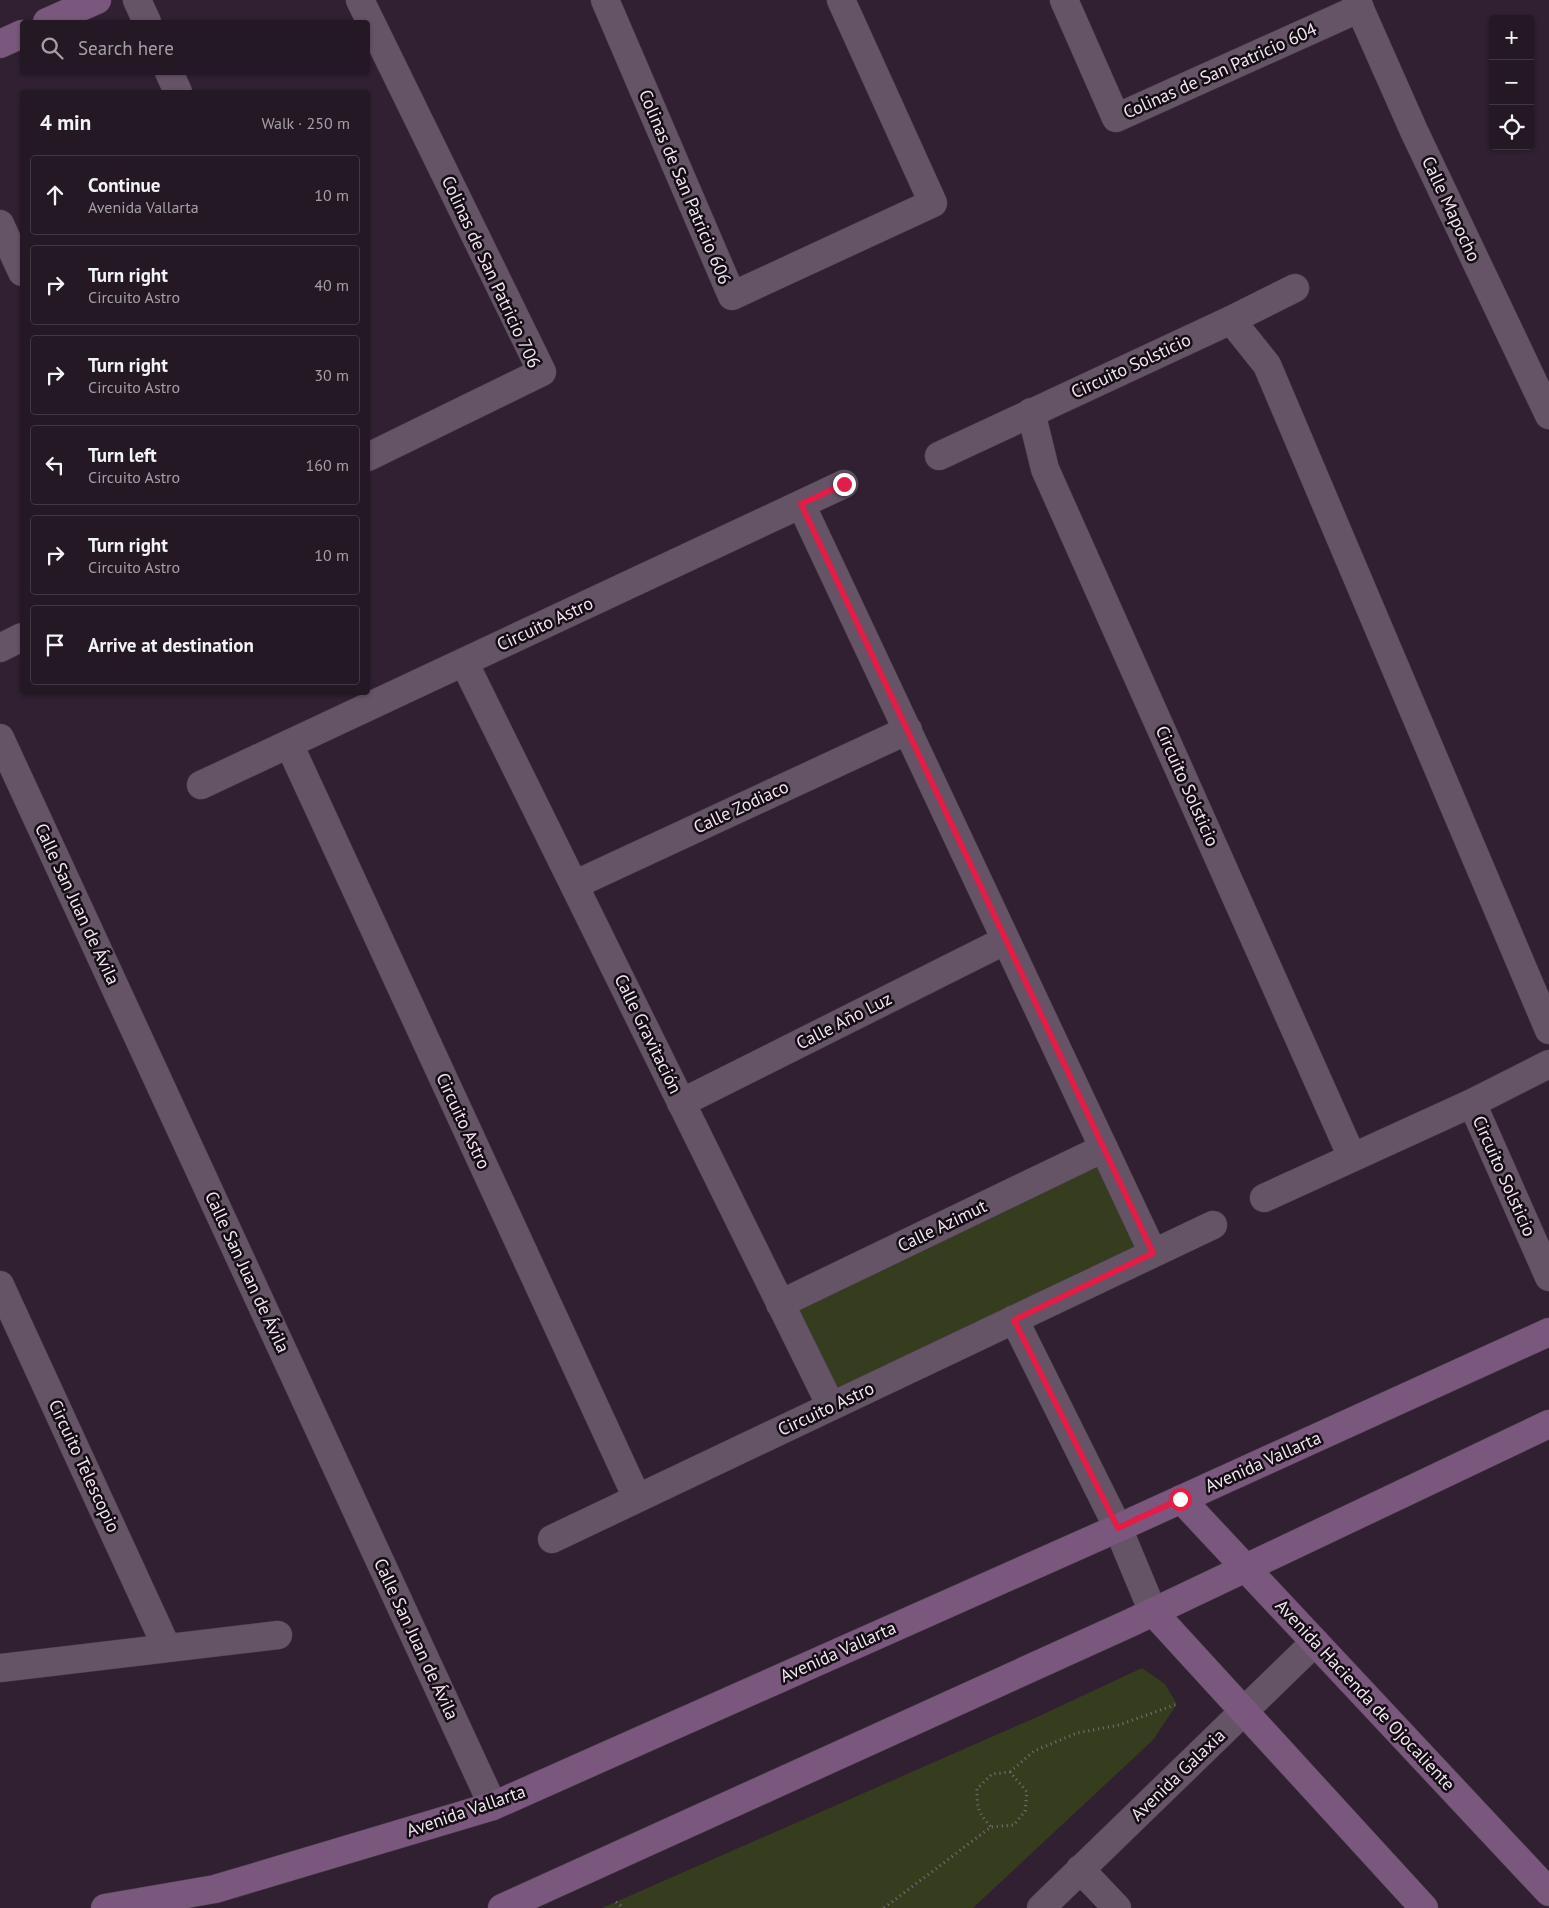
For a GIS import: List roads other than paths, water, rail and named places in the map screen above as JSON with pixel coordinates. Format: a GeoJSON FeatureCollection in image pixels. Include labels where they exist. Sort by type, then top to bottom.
{"type":"FeatureCollection","features":[{"type":"Feature","properties":{"kind":"street"},"geometry":{"type":"LineString","coordinates":[[52,20],[97,0]]}},
{"type":"Feature","properties":{"kind":"street"},"geometry":{"type":"LineString","coordinates":[[137,0],[146,20]]}},
{"type":"Feature","properties":{"kind":"street","name":"Colinas de San Patricio 706"},"geometry":{"type":"LineString","coordinates":[[360,0],[370,20]]}},
{"type":"Feature","properties":{"kind":"street","name":"Colinas de San Patricio 606"},"geometry":{"type":"LineString","coordinates":[[605,0],[732,296],[933,203],[840,0]]}},
{"type":"Feature","properties":{"kind":"street","name":"Colinas de San Patricio 604"},"geometry":{"type":"LineString","coordinates":[[1064,0],[1116,118],[1358,4]]}},
{"type":"Feature","properties":{"kind":"street","name":"Calle Mapocho"},"geometry":{"type":"LineString","coordinates":[[1358,4],[1414,131],[1549,415]]}},
{"type":"Feature","properties":{"kind":"street","name":"Colinas de San Patricio 706"},"geometry":{"type":"LineString","coordinates":[[370,20],[542,372],[370,457]]}},
{"type":"Feature","properties":{"kind":"street"},"geometry":{"type":"LineString","coordinates":[[0,44],[20,35]]}},
{"type":"Feature","properties":{"kind":"street"},"geometry":{"type":"LineString","coordinates":[[170,75],[177,90]]}},
{"type":"Feature","properties":{"kind":"street"},"geometry":{"type":"LineString","coordinates":[[0,224],[20,268]]}},
{"type":"Feature","properties":{"kind":"street","name":"Circuito Solsticio"},"geometry":{"type":"LineString","coordinates":[[939,456],[1231,320],[1295,288]]}},
{"type":"Feature","properties":{"kind":"street"},"geometry":{"type":"LineString","coordinates":[[1231,320],[1267,364],[1549,1030]]}},
{"type":"Feature","properties":{"kind":"street","name":"Circuito Solsticio"},"geometry":{"type":"LineString","coordinates":[[1031,412],[1045,469],[1352,1157]]}},
{"type":"Feature","properties":{"kind":"street","name":"Circuito Astro"},"geometry":{"type":"LineString","coordinates":[[201,785],[844,484]]}},
{"type":"Feature","properties":{"kind":"street"},"geometry":{"type":"LineString","coordinates":[[801,504],[1153,1253]]}},
{"type":"Feature","properties":{"kind":"street"},"geometry":{"type":"LineString","coordinates":[[0,648],[20,638]]}},
{"type":"Feature","properties":{"kind":"street","name":"Calle Gravitación"},"geometry":{"type":"LineString","coordinates":[[464,662],[831,1406]]}},
{"type":"Feature","properties":{"kind":"street","name":"Calle Zodiaco"},"geometry":{"type":"LineString","coordinates":[[574,885],[908,730]]}},
{"type":"Feature","properties":{"kind":"street","name":"Calle San Juan de Ávila"},"geometry":{"type":"LineString","coordinates":[[0,738],[492,1806]]}},
{"type":"Feature","properties":{"kind":"street","name":"Circuito Astro"},"geometry":{"type":"LineString","coordinates":[[289,744],[637,1498]]}},
{"type":"Feature","properties":{"kind":"street","name":"Calle Año Luz"},"geometry":{"type":"LineString","coordinates":[[681,1103],[1006,940]]}},
{"type":"Feature","properties":{"kind":"street","name":"Circuito Solsticio"},"geometry":{"type":"LineString","coordinates":[[1264,1198],[1472,1103],[1549,1064]]}},
{"type":"Feature","properties":{"kind":"street","name":"Circuito Solsticio"},"geometry":{"type":"LineString","coordinates":[[1472,1103],[1549,1277]]}},
{"type":"Feature","properties":{"kind":"street","name":"Calle Azimut"},"geometry":{"type":"LineString","coordinates":[[780,1304],[1104,1148]]}},
{"type":"Feature","properties":{"kind":"street","name":"Circuito Astro"},"geometry":{"type":"LineString","coordinates":[[552,1538],[1213,1225]]}},
{"type":"Feature","properties":{"kind":"street","name":"Circuito Telescopio"},"geometry":{"type":"LineString","coordinates":[[0,1284],[167,1648]]}},
{"type":"Feature","properties":{"kind":"street"},"geometry":{"type":"LineString","coordinates":[[1014,1320],[1118,1528],[1152,1612],[1424,1908]]}},
{"type":"Feature","properties":{"kind":"street","name":"Avenida Vallarta"},"geometry":{"type":"LineString","coordinates":[[105,1908],[215,1889],[492,1806],[1118,1528],[1549,1332]]}},
{"type":"Feature","properties":{"kind":"street"},"geometry":{"type":"LineString","coordinates":[[502,1908],[1152,1612],[1549,1424]]}},
{"type":"Feature","properties":{"kind":"street","name":"Avenida Hacienda de Ojocaliente"},"geometry":{"type":"LineString","coordinates":[[1180,1499],[1549,1892]]}},
{"type":"Feature","properties":{"kind":"street"},"geometry":{"type":"LineString","coordinates":[[0,1668],[278,1635]]}},
{"type":"Feature","properties":{"kind":"street","name":"Avenida Galaxia"},"geometry":{"type":"LineString","coordinates":[[1040,1908],[1315,1642]]}},
{"type":"Feature","properties":{"kind":"street"},"geometry":{"type":"LineString","coordinates":[[1080,1869],[1116,1908]]}}]}
